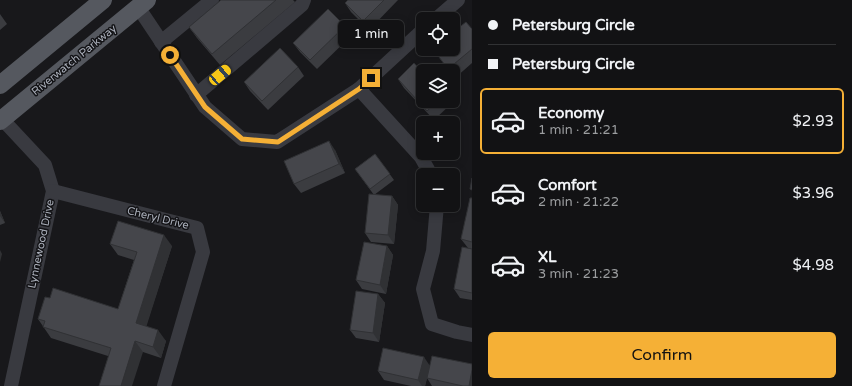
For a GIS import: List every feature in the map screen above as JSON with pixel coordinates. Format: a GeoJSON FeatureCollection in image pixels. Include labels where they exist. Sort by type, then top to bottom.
{"type":"FeatureCollection","features":[{"type":"Feature","properties":{"kind":"main road"},"geometry":{"type":"LineString","coordinates":[[0,85],[99,1]]}},
{"type":"Feature","properties":{"kind":"main road","name":"Riverwatch Parkway"},"geometry":{"type":"LineString","coordinates":[[1,120],[143,4]]}},
{"type":"Feature","properties":{"kind":"street"},"geometry":{"type":"LineString","coordinates":[[161,42],[212,0]]}},
{"type":"Feature","properties":{"kind":"street"},"geometry":{"type":"LineString","coordinates":[[196,94],[302,5],[304,0]]}},
{"type":"Feature","properties":{"kind":"street"},"geometry":{"type":"LineString","coordinates":[[444,12],[458,0]]}},
{"type":"Feature","properties":{"kind":"street"},"geometry":{"type":"LineString","coordinates":[[143,4],[161,42],[205,107],[242,139],[278,142],[359,89],[416,36]]}},
{"type":"Feature","properties":{"kind":"street"},"geometry":{"type":"LineString","coordinates":[[359,89],[421,157],[427,168]]}},
{"type":"Feature","properties":{"kind":"street","name":"Lynnewood Drive"},"geometry":{"type":"LineString","coordinates":[[1,120],[45,165],[53,191],[11,386]]}},
{"type":"Feature","properties":{"kind":"street","name":"Cheryl Drive"},"geometry":{"type":"LineString","coordinates":[[53,191],[197,228],[203,252],[164,386]]}},
{"type":"Feature","properties":{"kind":"street"},"geometry":{"type":"LineString","coordinates":[[436,212],[433,251],[423,289],[432,324],[472,335]]}},
{"type":"Feature","properties":{"kind":"building"},"geometry":{"type":"Polygon","coordinates":[[[221,0],[276,0],[212,54],[189,27],[221,0]]]}},
{"type":"Feature","properties":{"kind":"building"},"geometry":{"type":"Polygon","coordinates":[[[348,0],[384,0],[363,21],[345,3],[348,0]]]}},
{"type":"Feature","properties":{"kind":"building"},"geometry":{"type":"Polygon","coordinates":[[[328,9],[345,26],[310,60],[293,43],[328,9]]]}},
{"type":"Feature","properties":{"kind":"building"},"geometry":{"type":"Polygon","coordinates":[[[466,22],[472,29],[472,49],[454,64],[444,64],[438,56],[460,56],[460,27],[466,22]]]}},
{"type":"Feature","properties":{"kind":"building"},"geometry":{"type":"Polygon","coordinates":[[[280,48],[298,67],[262,101],[244,82],[280,48]]]}},
{"type":"Feature","properties":{"kind":"building"},"geometry":{"type":"Polygon","coordinates":[[[414,63],[416,65],[416,99],[398,79],[414,63]]]}},
{"type":"Feature","properties":{"kind":"building"},"geometry":{"type":"Polygon","coordinates":[[[329,141],[339,164],[294,184],[284,161],[329,141]]]}},
{"type":"Feature","properties":{"kind":"building"},"geometry":{"type":"Polygon","coordinates":[[[375,154],[390,174],[370,189],[355,169],[375,154]]]}},
{"type":"Feature","properties":{"kind":"building"},"geometry":{"type":"Polygon","coordinates":[[[472,178],[472,190],[470,189],[472,178]]]}},
{"type":"Feature","properties":{"kind":"building"},"geometry":{"type":"Polygon","coordinates":[[[369,194],[392,196],[388,235],[365,233],[369,194]]]}},
{"type":"Feature","properties":{"kind":"building"},"geometry":{"type":"Polygon","coordinates":[[[470,198],[472,198],[472,242],[461,239],[470,198]]]}},
{"type":"Feature","properties":{"kind":"building"},"geometry":{"type":"Polygon","coordinates":[[[118,221],[164,235],[136,323],[158,330],[153,347],[135,341],[121,386],[99,386],[111,348],[43,327],[45,321],[38,319],[45,297],[50,298],[53,288],[118,309],[137,252],[110,244],[118,221]]]}},
{"type":"Feature","properties":{"kind":"building"},"geometry":{"type":"Polygon","coordinates":[[[364,242],[387,246],[380,285],[356,280],[364,242]]]}},
{"type":"Feature","properties":{"kind":"building"},"geometry":{"type":"Polygon","coordinates":[[[462,247],[472,249],[472,293],[454,289],[462,247]]]}},
{"type":"Feature","properties":{"kind":"building"},"geometry":{"type":"Polygon","coordinates":[[[356,291],[378,294],[373,333],[350,330],[356,291]]]}},
{"type":"Feature","properties":{"kind":"building"},"geometry":{"type":"Polygon","coordinates":[[[383,348],[424,357],[418,380],[378,371],[383,348]]]}},
{"type":"Feature","properties":{"kind":"building"},"geometry":{"type":"Polygon","coordinates":[[[432,356],[472,364],[469,386],[427,378],[432,356]]]}},
{"type":"Feature","properties":{"kind":"route"},"geometry":{"type":"LineString","coordinates":[[170,55],[205,107],[242,139],[278,142],[359,89],[371,78]]}}]}
